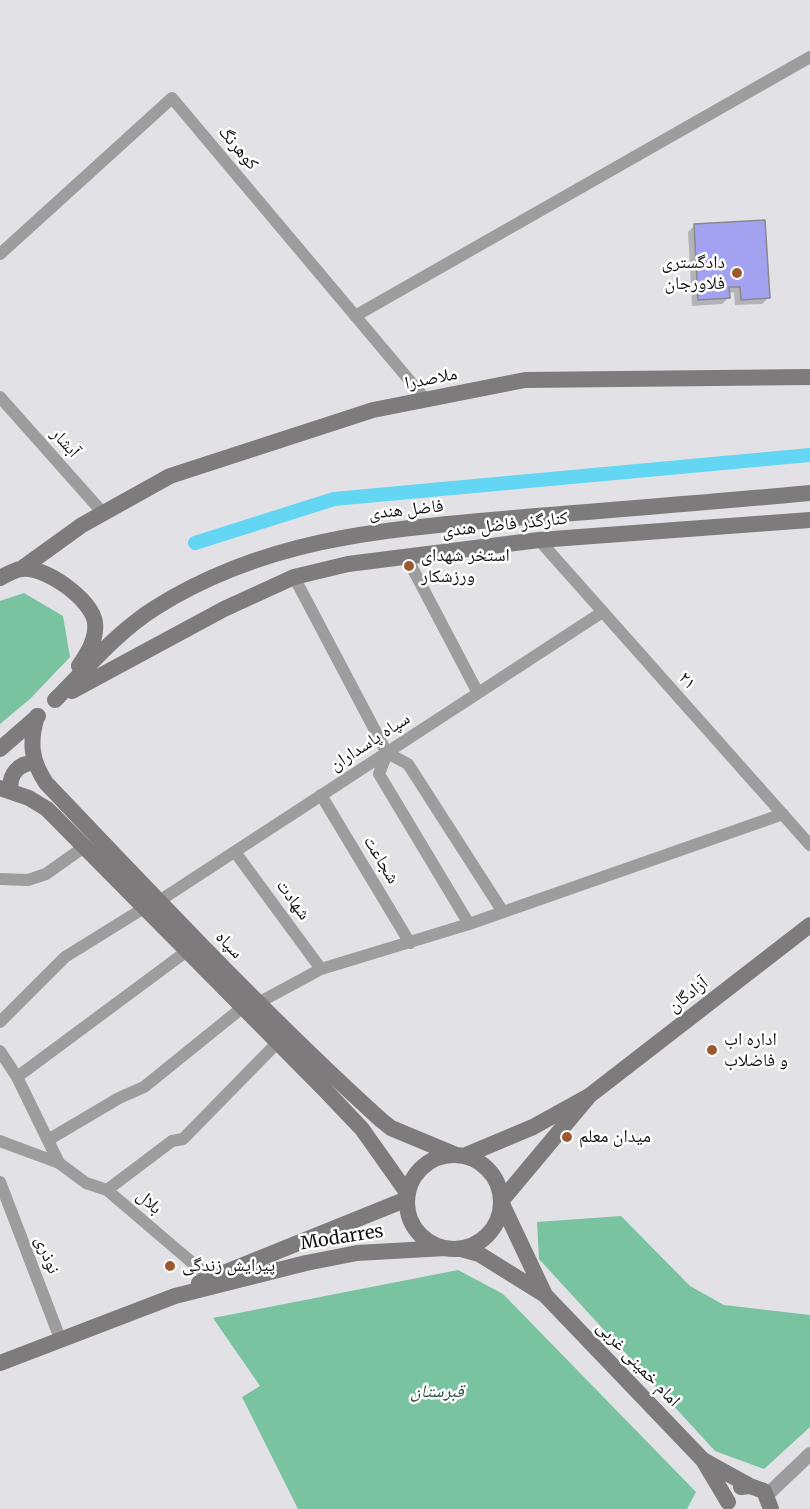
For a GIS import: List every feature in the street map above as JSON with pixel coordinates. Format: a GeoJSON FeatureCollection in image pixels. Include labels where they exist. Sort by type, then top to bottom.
{"type":"FeatureCollection","features":[{"type":"Feature","properties":{"kind":"main road","name":"ملاصدرا"},"geometry":{"type":"LineString","coordinates":[[0,578],[21,568],[82,525],[170,476],[362,413],[525,380],[810,377]]}},
{"type":"Feature","properties":{"kind":"main road","name":"فاضل هندی"},"geometry":{"type":"LineString","coordinates":[[56,700],[126,628],[156,607],[232,568],[299,545],[417,527],[810,493]]}},
{"type":"Feature","properties":{"kind":"main road","name":"کنارگذر فاضل هندی"},"geometry":{"type":"LineString","coordinates":[[56,700],[224,609],[294,577],[348,564],[539,540],[810,520]]}},
{"type":"Feature","properties":{"kind":"main road"},"geometry":{"type":"LineString","coordinates":[[0,749],[56,700],[91,649],[95,623],[86,602],[69,588],[44,574],[21,568]]}},
{"type":"Feature","properties":{"kind":"main road","name":"سپاه"},"geometry":{"type":"LineString","coordinates":[[37,716],[31,742],[35,763],[46,783],[152,905],[250,1005],[278,1042],[362,1129],[408,1197]]}},
{"type":"Feature","properties":{"kind":"main road"},"geometry":{"type":"LineString","coordinates":[[5,789],[17,769],[26,763],[35,763]]}},
{"type":"Feature","properties":{"kind":"main road","name":"سپاه"},"geometry":{"type":"LineString","coordinates":[[5,789],[47,809],[84,847],[152,905],[187,951],[386,1124],[460,1155]]}},
{"type":"Feature","properties":{"kind":"main road","name":"آزادگان"},"geometry":{"type":"LineString","coordinates":[[589,1096],[810,925]]}},
{"type":"Feature","properties":{"kind":"main road"},"geometry":{"type":"LineString","coordinates":[[589,1096],[502,1202],[495,1226],[488,1235],[476,1244],[454,1248],[432,1243],[420,1234],[411,1221],[408,1197],[415,1176],[423,1166],[439,1157],[460,1155],[533,1127],[589,1096]]}},
{"type":"Feature","properties":{"kind":"main road"},"geometry":{"type":"LineString","coordinates":[[460,1155],[481,1163],[490,1171],[497,1182],[502,1202]]}},
{"type":"Feature","properties":{"kind":"main road","name":"Modarres"},"geometry":{"type":"LineString","coordinates":[[0,1363],[175,1296],[209,1277],[408,1197]]}},
{"type":"Feature","properties":{"kind":"main road","name":"امام خمینی غربی"},"geometry":{"type":"LineString","coordinates":[[502,1202],[545,1295]]}},
{"type":"Feature","properties":{"kind":"main road","name":"Modarres"},"geometry":{"type":"LineString","coordinates":[[175,1296],[306,1263],[357,1253],[454,1248]]}},
{"type":"Feature","properties":{"kind":"main road","name":"امام خمینی غربی"},"geometry":{"type":"LineString","coordinates":[[454,1248],[479,1254],[545,1295],[704,1460],[728,1505]]}},
{"type":"Feature","properties":{"kind":"main road","name":"امام خمینی غربی"},"geometry":{"type":"LineString","coordinates":[[704,1460],[750,1486],[758,1487],[769,1502]]}},
{"type":"Feature","properties":{"kind":"main road"},"geometry":{"type":"LineString","coordinates":[[728,1505],[736,1490],[750,1486]]}},
{"type":"Feature","properties":{"kind":"street"},"geometry":{"type":"LineString","coordinates":[[355,316],[810,57]]}},
{"type":"Feature","properties":{"kind":"street","name":"کوهرنگ"},"geometry":{"type":"LineString","coordinates":[[0,254],[172,98],[426,399]]}},
{"type":"Feature","properties":{"kind":"street","name":"آبشار"},"geometry":{"type":"LineString","coordinates":[[0,397],[103,513]]}},
{"type":"Feature","properties":{"kind":"street","name":"۲۱"},"geometry":{"type":"LineString","coordinates":[[539,540],[601,613],[810,845]]}},
{"type":"Feature","properties":{"kind":"street"},"geometry":{"type":"LineString","coordinates":[[406,556],[478,693]]}},
{"type":"Feature","properties":{"kind":"street"},"geometry":{"type":"LineString","coordinates":[[294,577],[387,753],[408,764],[503,912]]}},
{"type":"Feature","properties":{"kind":"street","name":"سپاه پاسداران"},"geometry":{"type":"LineString","coordinates":[[0,1022],[65,957],[236,852],[601,613]]}},
{"type":"Feature","properties":{"kind":"street"},"geometry":{"type":"LineString","coordinates":[[387,753],[379,774],[469,924]]}},
{"type":"Feature","properties":{"kind":"street","name":"شجاعت"},"geometry":{"type":"LineString","coordinates":[[321,795],[410,943]]}},
{"type":"Feature","properties":{"kind":"street"},"geometry":{"type":"LineString","coordinates":[[48,1140],[144,1087],[250,1005],[321,969],[469,924],[783,814]]}},
{"type":"Feature","properties":{"kind":"street"},"geometry":{"type":"LineString","coordinates":[[0,879],[28,880],[46,874],[84,847]]}},
{"type":"Feature","properties":{"kind":"street","name":"شهادت"},"geometry":{"type":"LineString","coordinates":[[236,852],[321,969]]}},
{"type":"Feature","properties":{"kind":"street"},"geometry":{"type":"LineString","coordinates":[[17,1077],[187,951]]}},
{"type":"Feature","properties":{"kind":"street"},"geometry":{"type":"LineString","coordinates":[[108,1190],[172,1141],[183,1139],[278,1042]]}},
{"type":"Feature","properties":{"kind":"street","name":"بلال"},"geometry":{"type":"LineString","coordinates":[[0,1051],[17,1077],[59,1163]]}},
{"type":"Feature","properties":{"kind":"street","name":"بلال"},"geometry":{"type":"LineString","coordinates":[[0,1141],[59,1163],[86,1183],[108,1190],[209,1277]]}},
{"type":"Feature","properties":{"kind":"street","name":"نوذری"},"geometry":{"type":"LineString","coordinates":[[0,1182],[62,1341]]}},
{"type":"Feature","properties":{"kind":"street"},"geometry":{"type":"LineString","coordinates":[[769,1502],[810,1454]]}},
{"type":"Feature","properties":{"kind":"green space"},"geometry":{"type":"Polygon","coordinates":[[[24,593],[63,616],[70,657],[31,698],[0,724],[0,601],[24,593]]]}},
{"type":"Feature","properties":{"kind":"green space"},"geometry":{"type":"Polygon","coordinates":[[[621,1216],[690,1286],[724,1305],[810,1315],[810,1427],[764,1469],[715,1451],[539,1259],[537,1222],[621,1216]]]}},
{"type":"Feature","properties":{"kind":"green space","name":"قبرستان"},"geometry":{"type":"Polygon","coordinates":[[[458,1270],[503,1294],[696,1492],[687,1509],[298,1509],[242,1397],[260,1386],[213,1318],[458,1270]]]}},
{"type":"Feature","properties":{"kind":"building"},"geometry":{"type":"Polygon","coordinates":[[[765,220],[770,298],[741,300],[740,287],[729,287],[730,298],[698,300],[694,224],[765,220]]]}},
{"type":"Feature","properties":{"kind":"waterway"},"geometry":{"type":"LineString","coordinates":[[195,543],[334,499],[810,455]]}},
{"type":"Feature","properties":{"kind":"place","name":"دادگستری فلاورجان"},"geometry":{"type":"Point","coordinates":[737,273]}},
{"type":"Feature","properties":{"kind":"place","name":"استخر شهدای ورزشکار"},"geometry":{"type":"Point","coordinates":[409,566]}},
{"type":"Feature","properties":{"kind":"place","name":"اداره اب و فاضلاب"},"geometry":{"type":"Point","coordinates":[712,1050]}},
{"type":"Feature","properties":{"kind":"place","name":"میدان معلم"},"geometry":{"type":"Point","coordinates":[567,1137]}},
{"type":"Feature","properties":{"kind":"place","name":"پیرایش زندگی"},"geometry":{"type":"Point","coordinates":[170,1266]}}]}
